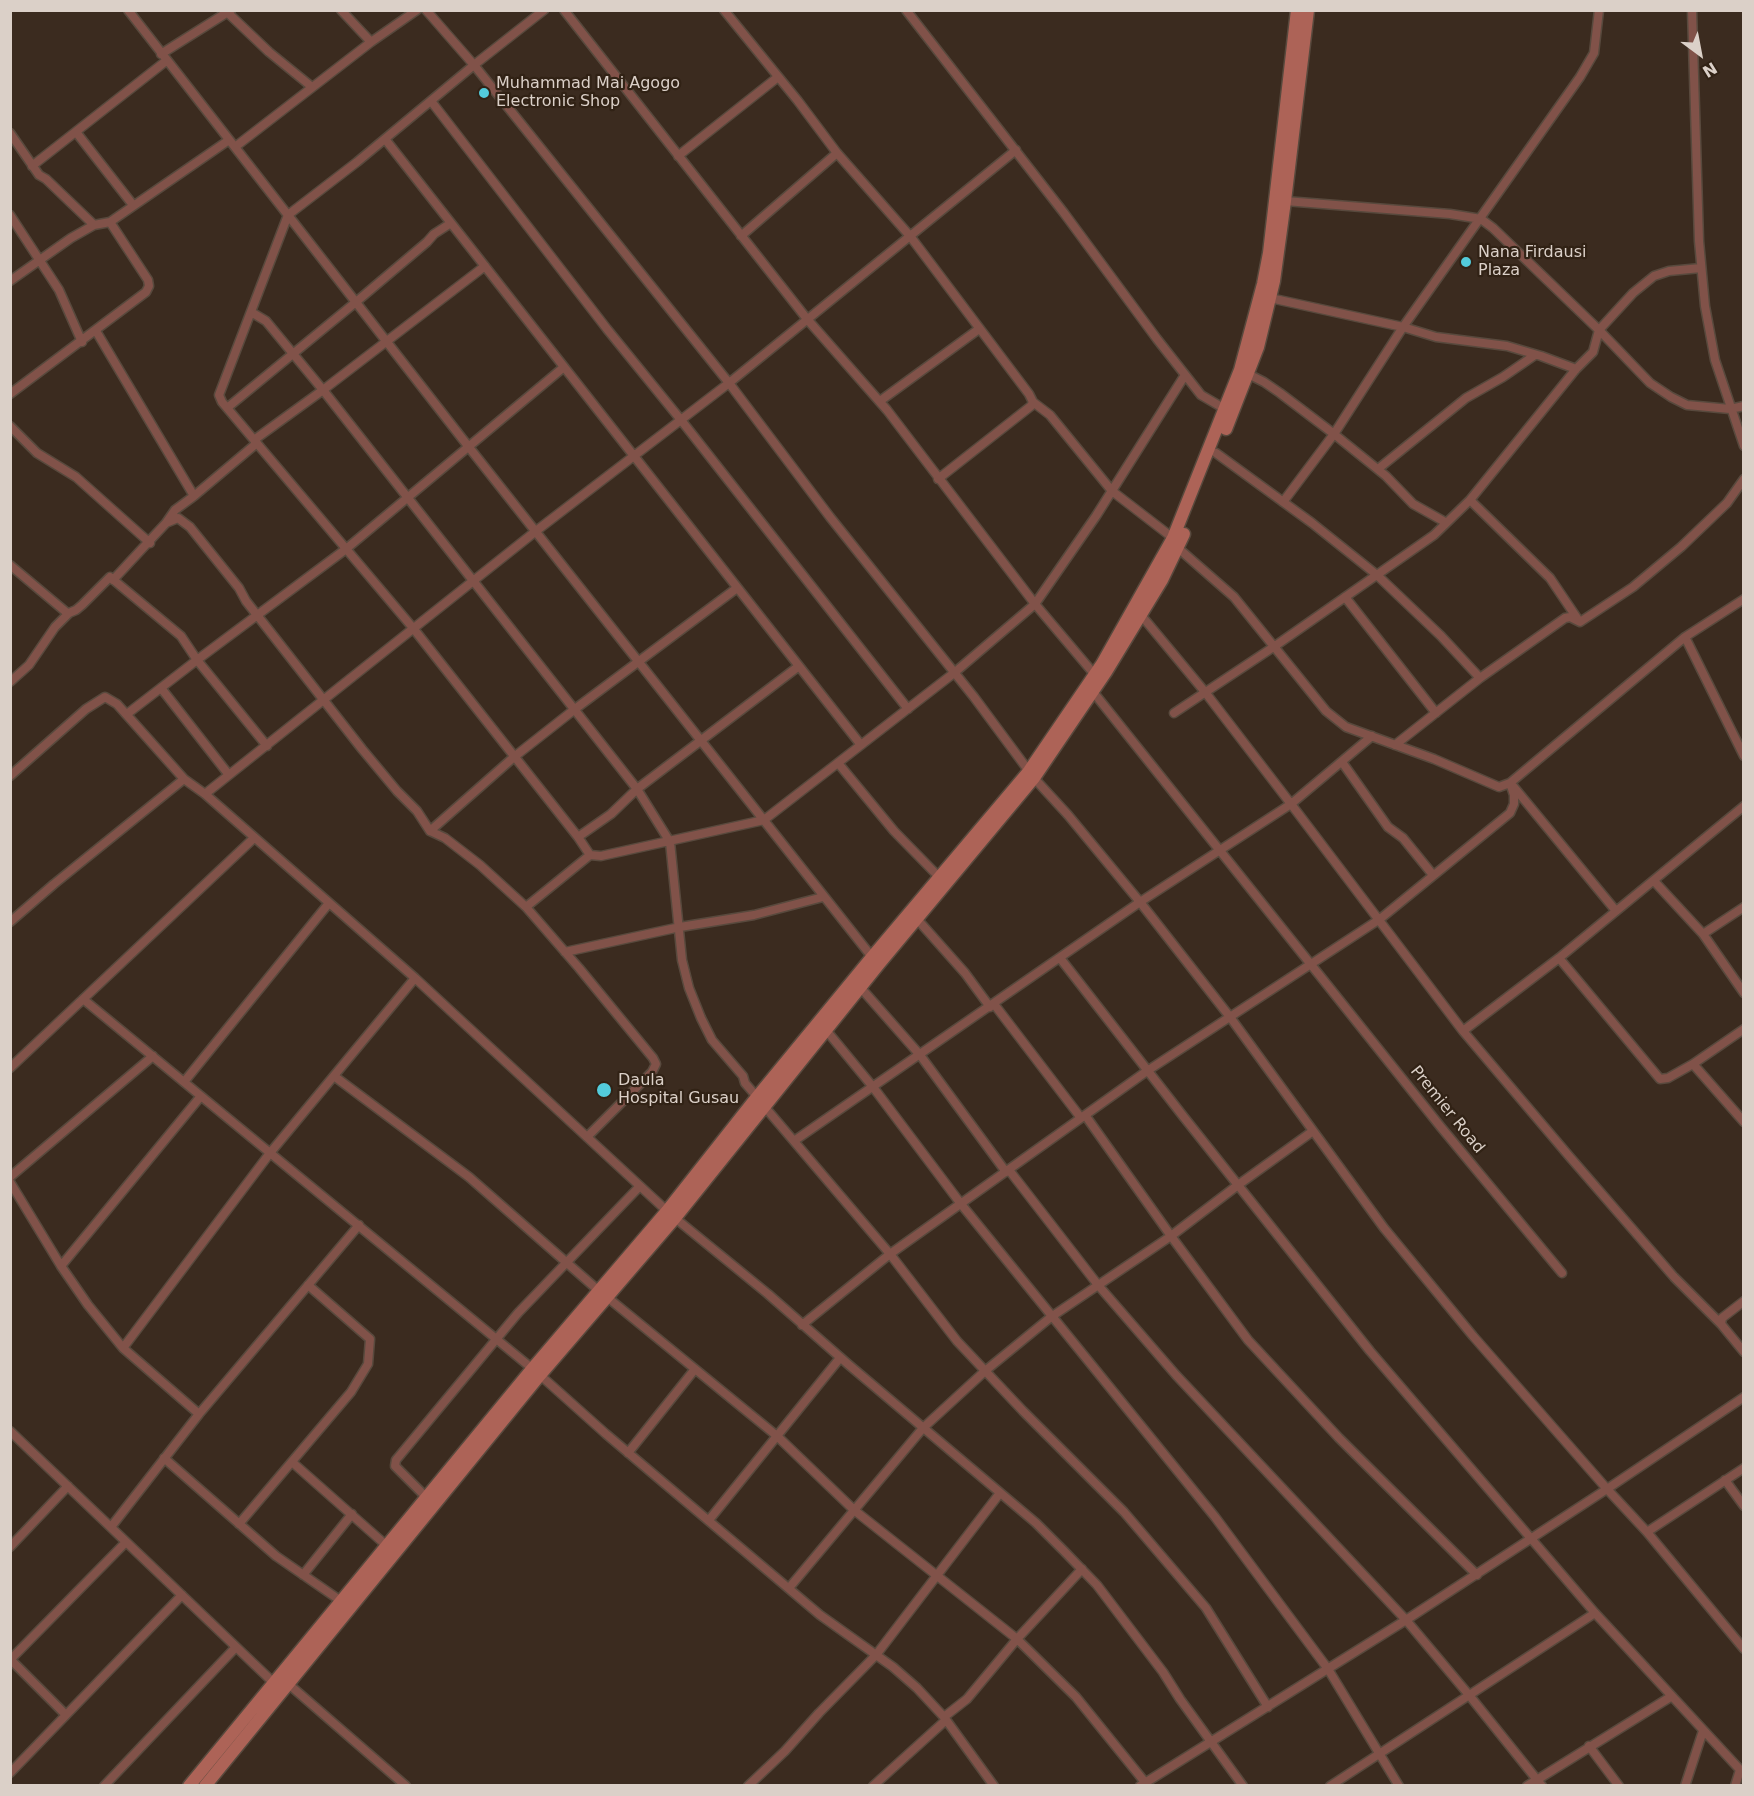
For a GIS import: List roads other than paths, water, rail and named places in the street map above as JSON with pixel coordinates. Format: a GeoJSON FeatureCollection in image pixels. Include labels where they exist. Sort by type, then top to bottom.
{"type":"FeatureCollection","features":[{"type":"Feature","properties":{"kind":"street"},"geometry":{"type":"LineString","coordinates":[[128,10],[468,446],[872,957]]}},
{"type":"Feature","properties":{"kind":"street"},"geometry":{"type":"LineString","coordinates":[[341,10],[371,42]]}},
{"type":"Feature","properties":{"kind":"street"},"geometry":{"type":"LineString","coordinates":[[10,281],[71,238],[94,225],[110,222],[232,144],[417,10]]}},
{"type":"Feature","properties":{"kind":"street"},"geometry":{"type":"LineString","coordinates":[[426,10],[474,65],[729,383],[830,517],[1032,774],[1140,902],[1230,1017],[1384,1228],[1473,1336],[1606,1489],[1647,1532],[1743,1649]]}},
{"type":"Feature","properties":{"kind":"street"},"geometry":{"type":"LineString","coordinates":[[544,10],[288,215],[219,395],[227,408],[413,628],[590,855]]}},
{"type":"Feature","properties":{"kind":"street"},"geometry":{"type":"LineString","coordinates":[[564,10],[807,319],[879,401],[1035,604],[1095,675]]}},
{"type":"Feature","properties":{"kind":"street"},"geometry":{"type":"LineString","coordinates":[[723,10],[837,153],[910,236],[1033,402],[1050,415],[1112,491],[1176,543],[1234,597],[1326,711],[1346,727],[1499,787],[1510,783],[1685,637],[1743,599]]}},
{"type":"Feature","properties":{"kind":"street"},"geometry":{"type":"LineString","coordinates":[[906,10],[1016,150],[1185,375],[1201,395],[1225,409]]}},
{"type":"Feature","properties":{"kind":"street"},"geometry":{"type":"LineString","coordinates":[[761,1102],[826,1030],[1032,774],[1094,693],[1162,580],[1240,370],[1263,284],[1269,253],[1297,10]]}},
{"type":"Feature","properties":{"kind":"street"},"geometry":{"type":"LineString","coordinates":[[205,1785],[341,1601],[671,1214],[761,1102],[872,957],[939,877],[1032,774],[1095,675],[1176,543],[1216,453],[1258,347],[1277,261],[1308,10]]}},
{"type":"Feature","properties":{"kind":"street"},"geometry":{"type":"LineString","coordinates":[[1283,502],[1334,434],[1403,327],[1580,77],[1594,53],[1599,10]]}},
{"type":"Feature","properties":{"kind":"street"},"geometry":{"type":"LineString","coordinates":[[1692,10],[1701,268],[1705,306],[1714,360],[1743,446]]}},
{"type":"Feature","properties":{"kind":"street"},"geometry":{"type":"LineString","coordinates":[[32,166],[164,58],[230,12],[269,52],[312,87]]}},
{"type":"Feature","properties":{"kind":"street"},"geometry":{"type":"LineString","coordinates":[[678,156],[778,77]]}},
{"type":"Feature","properties":{"kind":"street"},"geometry":{"type":"LineString","coordinates":[[431,101],[607,329],[908,709]]}},
{"type":"Feature","properties":{"kind":"street"},"geometry":{"type":"LineString","coordinates":[[76,132],[134,205]]}},
{"type":"Feature","properties":{"kind":"street"},"geometry":{"type":"LineString","coordinates":[[10,134],[39,175],[94,225]]}},
{"type":"Feature","properties":{"kind":"street"},"geometry":{"type":"LineString","coordinates":[[385,139],[861,745]]}},
{"type":"Feature","properties":{"kind":"street"},"geometry":{"type":"LineString","coordinates":[[205,795],[472,581],[729,383],[1016,150]]}},
{"type":"Feature","properties":{"kind":"street"},"geometry":{"type":"LineString","coordinates":[[741,236],[837,153]]}},
{"type":"Feature","properties":{"kind":"street"},"geometry":{"type":"LineString","coordinates":[[1285,201],[1450,214],[1481,219],[1599,330],[1650,383],[1687,405],[1730,409],[1743,406]]}},
{"type":"Feature","properties":{"kind":"street"},"geometry":{"type":"LineString","coordinates":[[10,215],[59,291],[82,342]]}},
{"type":"Feature","properties":{"kind":"street"},"geometry":{"type":"LineString","coordinates":[[10,394],[147,292],[148,280],[110,222]]}},
{"type":"Feature","properties":{"kind":"street"},"geometry":{"type":"LineString","coordinates":[[227,408],[356,302],[434,234],[451,223]]}},
{"type":"Feature","properties":{"kind":"street"},"geometry":{"type":"LineString","coordinates":[[113,580],[150,543],[175,510],[194,496],[255,441],[485,266]]}},
{"type":"Feature","properties":{"kind":"street"},"geometry":{"type":"LineString","coordinates":[[1174,713],[1428,540],[1470,500],[1576,369],[1593,352],[1599,330],[1633,293],[1654,276],[1669,271],[1701,268]]}},
{"type":"Feature","properties":{"kind":"street"},"geometry":{"type":"LineString","coordinates":[[1270,298],[1403,327],[1436,337],[1507,346],[1576,369]]}},
{"type":"Feature","properties":{"kind":"street"},"geometry":{"type":"LineString","coordinates":[[251,312],[266,321],[323,390],[637,789],[670,842],[682,960],[689,988],[712,1040],[743,1077],[745,1083],[890,1254],[957,1341],[1124,1512],[1206,1608],[1268,1707]]}},
{"type":"Feature","properties":{"kind":"street"},"geometry":{"type":"LineString","coordinates":[[879,401],[979,329]]}},
{"type":"Feature","properties":{"kind":"street"},"geometry":{"type":"LineString","coordinates":[[96,331],[194,496]]}},
{"type":"Feature","properties":{"kind":"street"},"geometry":{"type":"LineString","coordinates":[[1378,470],[1466,398],[1535,355]]}},
{"type":"Feature","properties":{"kind":"street"},"geometry":{"type":"LineString","coordinates":[[127,714],[346,549],[564,367]]}},
{"type":"Feature","properties":{"kind":"street"},"geometry":{"type":"LineString","coordinates":[[526,907],[590,855],[601,856],[764,820],[954,673],[1035,604],[1112,491],[1185,375]]}},
{"type":"Feature","properties":{"kind":"street"},"geometry":{"type":"LineString","coordinates":[[1248,375],[1280,393],[1386,476],[1413,504],[1445,522]]}},
{"type":"Feature","properties":{"kind":"street"},"geometry":{"type":"LineString","coordinates":[[938,478],[1031,406],[1033,402]]}},
{"type":"Feature","properties":{"kind":"street"},"geometry":{"type":"LineString","coordinates":[[10,426],[38,453],[76,477],[150,543]]}},
{"type":"Feature","properties":{"kind":"street"},"geometry":{"type":"LineString","coordinates":[[1216,453],[1377,575],[1441,636],[1480,678]]}},
{"type":"Feature","properties":{"kind":"street"},"geometry":{"type":"LineString","coordinates":[[1580,622],[1633,587],[1681,547],[1728,503],[1743,479]]}},
{"type":"Feature","properties":{"kind":"street"},"geometry":{"type":"LineString","coordinates":[[1470,500],[1550,578],[1580,622]]}},
{"type":"Feature","properties":{"kind":"street"},"geometry":{"type":"LineString","coordinates":[[166,523],[178,518],[190,527],[397,791],[417,811],[430,831],[445,838],[480,865],[526,907],[653,1058],[656,1064],[651,1072],[587,1137]]}},
{"type":"Feature","properties":{"kind":"street"},"geometry":{"type":"LineString","coordinates":[[10,565],[66,612],[69,612]]}},
{"type":"Feature","properties":{"kind":"street"},"geometry":{"type":"LineString","coordinates":[[13,675],[29,665],[55,627],[69,612],[82,605],[110,577],[181,636],[197,660],[267,746]]}},
{"type":"Feature","properties":{"kind":"street"},"geometry":{"type":"LineString","coordinates":[[430,831],[514,757],[737,588]]}},
{"type":"Feature","properties":{"kind":"street"},"geometry":{"type":"LineString","coordinates":[[1345,597],[1436,713]]}},
{"type":"Feature","properties":{"kind":"street"},"geometry":{"type":"LineString","coordinates":[[1141,615],[1291,804],[1463,1031],[1674,1277],[1721,1324],[1743,1352]]}},
{"type":"Feature","properties":{"kind":"street"},"geometry":{"type":"LineString","coordinates":[[1395,745],[1480,678],[1565,618],[1570,617],[1580,622]]}},
{"type":"Feature","properties":{"kind":"street"},"geometry":{"type":"LineString","coordinates":[[1685,637],[1743,756]]}},
{"type":"Feature","properties":{"kind":"street"},"geometry":{"type":"LineString","coordinates":[[578,837],[611,814],[637,789],[799,666]]}},
{"type":"Feature","properties":{"kind":"street"},"geometry":{"type":"LineString","coordinates":[[161,688],[229,775]]}},
{"type":"Feature","properties":{"kind":"street","name":"Premier Road"},"geometry":{"type":"LineString","coordinates":[[1094,693],[1440,1126],[1562,1273]]}},
{"type":"Feature","properties":{"kind":"street"},"geometry":{"type":"LineString","coordinates":[[10,776],[86,709],[105,697],[117,704],[184,779],[415,978],[671,1214],[1036,1523],[1096,1585],[1163,1672],[1243,1785]]}},
{"type":"Feature","properties":{"kind":"street"},"geometry":{"type":"LineString","coordinates":[[794,1141],[1140,902],[1291,804],[1372,736]]}},
{"type":"Feature","properties":{"kind":"street"},"geometry":{"type":"LineString","coordinates":[[1342,762],[1388,827],[1402,838],[1433,875]]}},
{"type":"Feature","properties":{"kind":"street"},"geometry":{"type":"LineString","coordinates":[[838,763],[894,831],[939,877]]}},
{"type":"Feature","properties":{"kind":"street"},"geometry":{"type":"LineString","coordinates":[[10,922],[184,779]]}},
{"type":"Feature","properties":{"kind":"street"},"geometry":{"type":"LineString","coordinates":[[802,1325],[890,1254],[1147,1071],[1380,919],[1510,813],[1514,804],[1514,795],[1510,783]]}},
{"type":"Feature","properties":{"kind":"street"},"geometry":{"type":"LineString","coordinates":[[1510,783],[1616,911]]}},
{"type":"Feature","properties":{"kind":"street"},"geometry":{"type":"LineString","coordinates":[[1463,1031],[1559,958],[1743,806]]}},
{"type":"Feature","properties":{"kind":"street"},"geometry":{"type":"LineString","coordinates":[[10,1068],[254,838]]}},
{"type":"Feature","properties":{"kind":"street"},"geometry":{"type":"LineString","coordinates":[[1654,881],[1703,934],[1743,993]]}},
{"type":"Feature","properties":{"kind":"street"},"geometry":{"type":"LineString","coordinates":[[564,952],[680,927],[753,915],[823,897]]}},
{"type":"Feature","properties":{"kind":"street"},"geometry":{"type":"LineString","coordinates":[[184,1082],[329,903]]}},
{"type":"Feature","properties":{"kind":"street"},"geometry":{"type":"LineString","coordinates":[[1703,934],[1743,907]]}},
{"type":"Feature","properties":{"kind":"street"},"geometry":{"type":"LineString","coordinates":[[917,919],[992,1005],[1083,1117],[1248,1340],[1339,1438],[1477,1575]]}},
{"type":"Feature","properties":{"kind":"street"},"geometry":{"type":"LineString","coordinates":[[1060,958],[1370,1351],[1595,1613],[1742,1772],[1735,1785]]}},
{"type":"Feature","properties":{"kind":"street"},"geometry":{"type":"LineString","coordinates":[[1559,958],[1660,1079],[1668,1078],[1693,1064],[1743,1029]]}},
{"type":"Feature","properties":{"kind":"street"},"geometry":{"type":"LineString","coordinates":[[123,1348],[270,1153],[415,978]]}},
{"type":"Feature","properties":{"kind":"street"},"geometry":{"type":"LineString","coordinates":[[861,987],[920,1055],[1007,1171],[1098,1285],[1176,1375],[1406,1620],[1539,1782]]}},
{"type":"Feature","properties":{"kind":"street"},"geometry":{"type":"LineString","coordinates":[[83,999],[536,1372],[820,1615],[893,1667],[917,1688],[945,1718],[994,1785]]}},
{"type":"Feature","properties":{"kind":"street"},"geometry":{"type":"LineString","coordinates":[[826,1030],[873,1087],[961,1204],[1201,1501],[1328,1669],[1399,1785]]}},
{"type":"Feature","properties":{"kind":"street"},"geometry":{"type":"LineString","coordinates":[[10,1177],[153,1056]]}},
{"type":"Feature","properties":{"kind":"street"},"geometry":{"type":"LineString","coordinates":[[1693,1064],[1743,1122]]}},
{"type":"Feature","properties":{"kind":"street"},"geometry":{"type":"LineString","coordinates":[[334,1076],[469,1177],[567,1264],[777,1436],[854,1510],[1017,1639],[1076,1697],[1144,1784],[1477,1575],[1743,1397]]}},
{"type":"Feature","properties":{"kind":"street"},"geometry":{"type":"LineString","coordinates":[[61,1266],[201,1096]]}},
{"type":"Feature","properties":{"kind":"street"},"geometry":{"type":"LineString","coordinates":[[789,1588],[923,1428],[985,1371],[1051,1317],[1171,1236],[1313,1131]]}},
{"type":"Feature","properties":{"kind":"street"},"geometry":{"type":"LineString","coordinates":[[10,1182],[61,1266],[88,1305],[123,1348],[200,1414]]}},
{"type":"Feature","properties":{"kind":"street"},"geometry":{"type":"LineString","coordinates":[[427,1498],[395,1466],[396,1460],[518,1313],[640,1186]]}},
{"type":"Feature","properties":{"kind":"street"},"geometry":{"type":"LineString","coordinates":[[111,1527],[200,1414],[359,1226]]}},
{"type":"Feature","properties":{"kind":"street"},"geometry":{"type":"LineString","coordinates":[[239,1524],[351,1392],[368,1364],[370,1339],[308,1285]]}},
{"type":"Feature","properties":{"kind":"street"},"geometry":{"type":"LineString","coordinates":[[1721,1324],[1722,1318],[1743,1301]]}},
{"type":"Feature","properties":{"kind":"street"},"geometry":{"type":"LineString","coordinates":[[709,1520],[840,1358]]}},
{"type":"Feature","properties":{"kind":"street"},"geometry":{"type":"LineString","coordinates":[[628,1452],[695,1369]]}},
{"type":"Feature","properties":{"kind":"street"},"geometry":{"type":"LineString","coordinates":[[189,1785],[281,1684],[536,1372]]}},
{"type":"Feature","properties":{"kind":"street"},"geometry":{"type":"LineString","coordinates":[[10,1431],[236,1647],[406,1785]]}},
{"type":"Feature","properties":{"kind":"street"},"geometry":{"type":"LineString","coordinates":[[165,1458],[276,1556],[341,1601]]}},
{"type":"Feature","properties":{"kind":"street"},"geometry":{"type":"LineString","coordinates":[[292,1462],[387,1546]]}},
{"type":"Feature","properties":{"kind":"street"},"geometry":{"type":"LineString","coordinates":[[1647,1532],[1743,1468]]}},
{"type":"Feature","properties":{"kind":"street"},"geometry":{"type":"LineString","coordinates":[[1725,1480],[1743,1506]]}},
{"type":"Feature","properties":{"kind":"street"},"geometry":{"type":"LineString","coordinates":[[10,1547],[68,1486]]}},
{"type":"Feature","properties":{"kind":"street"},"geometry":{"type":"LineString","coordinates":[[748,1785],[785,1751],[876,1654],[1000,1493]]}},
{"type":"Feature","properties":{"kind":"street"},"geometry":{"type":"LineString","coordinates":[[303,1575],[352,1514]]}},
{"type":"Feature","properties":{"kind":"street"},"geometry":{"type":"LineString","coordinates":[[66,1714],[11,1660],[126,1542]]}},
{"type":"Feature","properties":{"kind":"street"},"geometry":{"type":"LineString","coordinates":[[873,1785],[967,1699],[1017,1639],[1082,1569]]}},
{"type":"Feature","properties":{"kind":"street"},"geometry":{"type":"LineString","coordinates":[[10,1773],[182,1595]]}},
{"type":"Feature","properties":{"kind":"street"},"geometry":{"type":"LineString","coordinates":[[1330,1785],[1595,1613]]}},
{"type":"Feature","properties":{"kind":"street"},"geometry":{"type":"LineString","coordinates":[[104,1785],[236,1647]]}},
{"type":"Feature","properties":{"kind":"street"},"geometry":{"type":"LineString","coordinates":[[1527,1785],[1539,1782],[1588,1746],[1672,1696]]}},
{"type":"Feature","properties":{"kind":"street"},"geometry":{"type":"LineString","coordinates":[[1685,1785],[1703,1731]]}},
{"type":"Feature","properties":{"kind":"street"},"geometry":{"type":"LineString","coordinates":[[1588,1746],[1618,1785]]}},
{"type":"Feature","properties":{"kind":"place","name":"Muhammad Mai Agogo Electronic Shop"},"geometry":{"type":"Point","coordinates":[484,93]}},
{"type":"Feature","properties":{"kind":"place","name":"Nana Firdausi Plaza"},"geometry":{"type":"Point","coordinates":[1466,262]}},
{"type":"Feature","properties":{"kind":"place","name":"Daula Hospital Gusau"},"geometry":{"type":"Point","coordinates":[604,1090]}}]}
